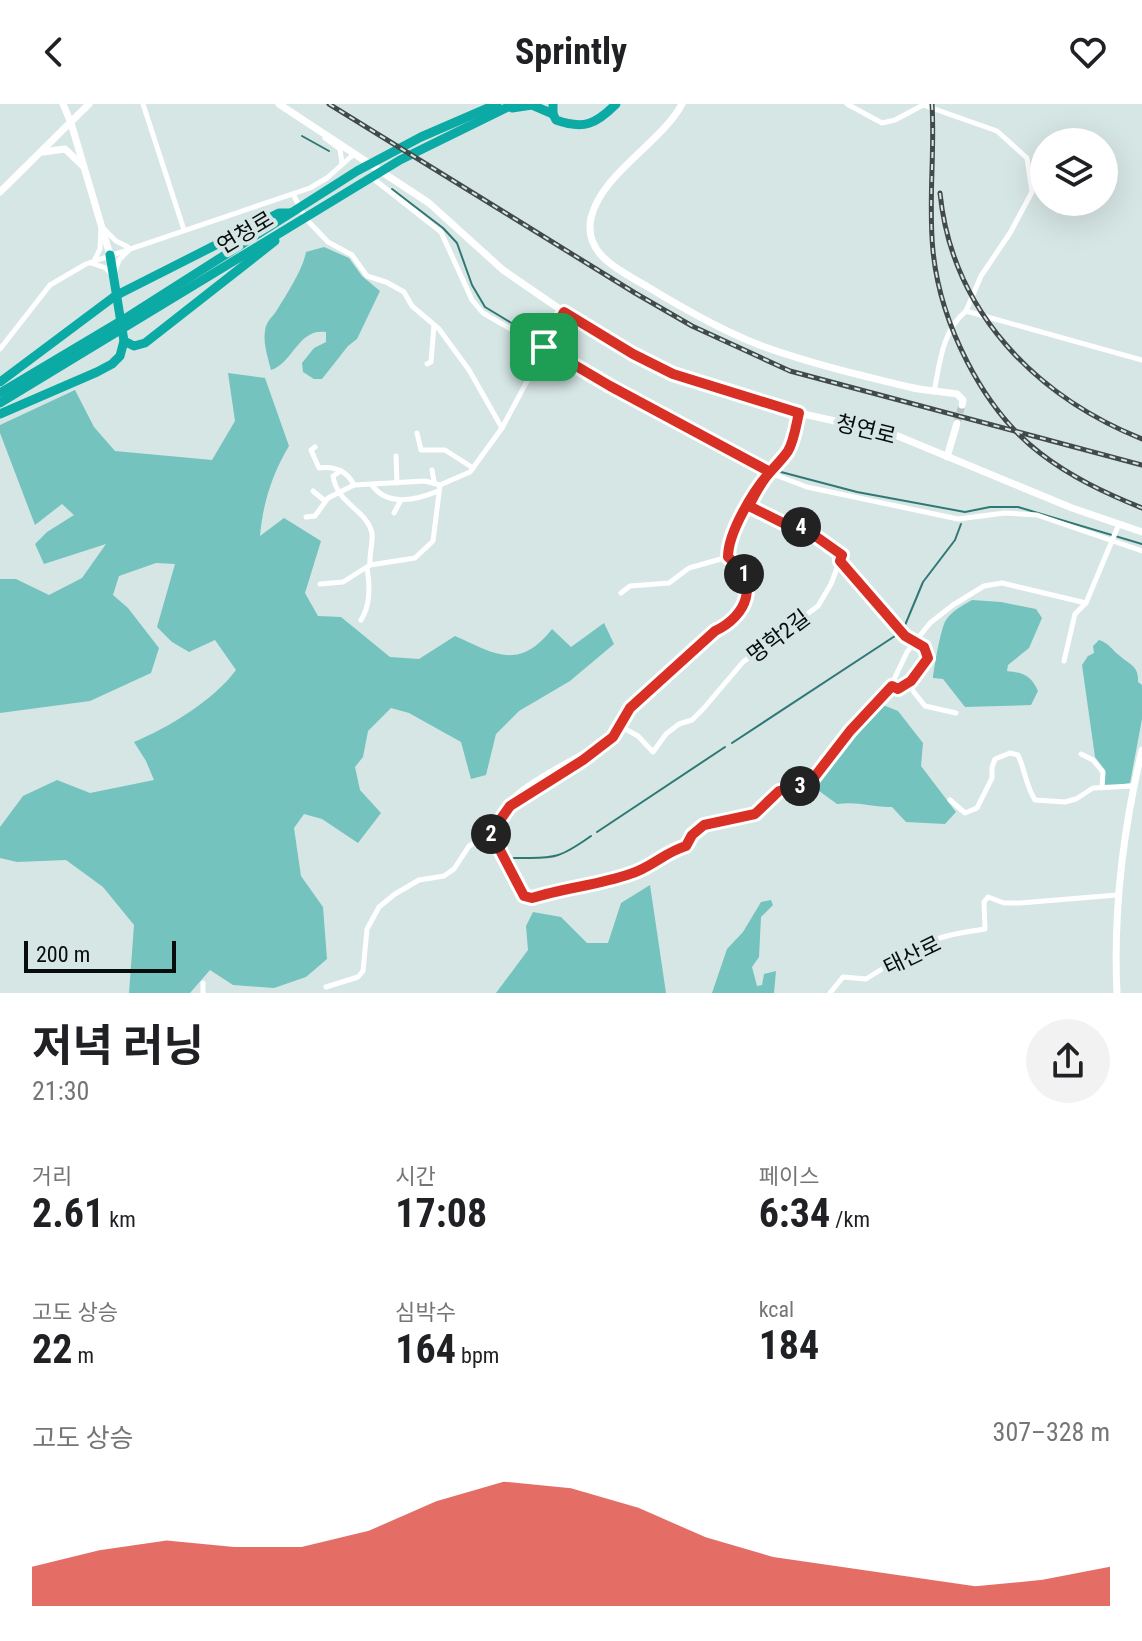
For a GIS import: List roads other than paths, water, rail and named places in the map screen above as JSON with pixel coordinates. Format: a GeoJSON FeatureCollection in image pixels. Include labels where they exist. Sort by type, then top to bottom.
{"type":"FeatureCollection","features":[{"type":"Feature","properties":{"kind":"highway","name":"연청로"},"geometry":{"type":"LineString","coordinates":[[0,403],[261,237],[290,213],[357,171],[421,137],[493,107],[514,104]]}},
{"type":"Feature","properties":{"kind":"highway"},"geometry":{"type":"LineString","coordinates":[[493,107],[532,105],[553,109],[556,120],[571,125],[588,124],[600,119],[616,104]]}},
{"type":"Feature","properties":{"kind":"highway","name":"연청로"},"geometry":{"type":"LineString","coordinates":[[261,237],[288,227],[493,107]]}},
{"type":"Feature","properties":{"kind":"highway"},"geometry":{"type":"LineString","coordinates":[[0,382],[115,296],[261,237]]}},
{"type":"Feature","properties":{"kind":"highway"},"geometry":{"type":"LineString","coordinates":[[124,341],[134,346],[145,343],[261,237]]}},
{"type":"Feature","properties":{"kind":"highway"},"geometry":{"type":"LineString","coordinates":[[0,414],[112,364],[124,348],[110,255]]}},
{"type":"Feature","properties":{"kind":"highway"},"geometry":{"type":"LineString","coordinates":[[113,276],[122,283],[138,285]]}},
{"type":"Feature","properties":{"kind":"highway"},"geometry":{"type":"LineString","coordinates":[[103,304],[112,289],[113,276]]}},
{"type":"Feature","properties":{"kind":"highway","name":"연청로"},"geometry":{"type":"LineString","coordinates":[[0,393],[111,331]]}},
{"type":"Feature","properties":{"kind":"street"},"geometry":{"type":"LineString","coordinates":[[63,104],[110,255]]}},
{"type":"Feature","properties":{"kind":"street"},"geometry":{"type":"LineString","coordinates":[[0,192],[89,104]]}},
{"type":"Feature","properties":{"kind":"street"},"geometry":{"type":"LineString","coordinates":[[143,104],[184,230]]}},
{"type":"Feature","properties":{"kind":"street","name":"청연로"},"geometry":{"type":"LineString","coordinates":[[279,104],[429,203],[503,270],[564,312],[673,374],[799,413],[893,434],[1142,532]]}},
{"type":"Feature","properties":{"kind":"street"},"geometry":{"type":"LineString","coordinates":[[682,104],[665,129],[635,157],[601,197],[590,226],[593,246],[598,253],[613,266],[682,307],[761,346],[933,393],[957,394],[963,400],[962,405]]}},
{"type":"Feature","properties":{"kind":"street"},"geometry":{"type":"LineString","coordinates":[[847,104],[882,123],[923,105],[997,131],[1027,158],[1032,192],[1010,233],[981,276],[966,311],[953,322],[946,336],[933,393]]}},
{"type":"Feature","properties":{"kind":"street"},"geometry":{"type":"LineString","coordinates":[[314,125],[340,149],[342,164]]}},
{"type":"Feature","properties":{"kind":"street"},"geometry":{"type":"LineString","coordinates":[[40,152],[65,149],[84,168]]}},
{"type":"Feature","properties":{"kind":"street"},"geometry":{"type":"LineString","coordinates":[[0,349],[50,285],[91,262],[293,194],[327,178],[355,152]]}},
{"type":"Feature","properties":{"kind":"street"},"geometry":{"type":"LineString","coordinates":[[371,177],[441,232],[472,300],[483,313],[610,386],[771,470],[807,487],[958,519],[1005,513],[1037,515],[1142,551]]}},
{"type":"Feature","properties":{"kind":"street"},"geometry":{"type":"LineString","coordinates":[[293,194],[306,219],[322,237],[335,248],[352,255],[367,276],[404,292],[412,306],[434,325],[469,370],[502,428]]}},
{"type":"Feature","properties":{"kind":"street"},"geometry":{"type":"LineString","coordinates":[[101,226],[124,246],[133,247]]}},
{"type":"Feature","properties":{"kind":"street"},"geometry":{"type":"LineString","coordinates":[[91,262],[100,249],[101,226]]}},
{"type":"Feature","properties":{"kind":"street"},"geometry":{"type":"LineString","coordinates":[[91,262],[106,268],[113,276],[119,260],[133,247]]}},
{"type":"Feature","properties":{"kind":"street"},"geometry":{"type":"LineString","coordinates":[[966,311],[1142,360]]}},
{"type":"Feature","properties":{"kind":"street"},"geometry":{"type":"LineString","coordinates":[[372,485],[384,498],[401,500],[455,481],[473,468],[502,428],[564,312]]}},
{"type":"Feature","properties":{"kind":"street"},"geometry":{"type":"LineString","coordinates":[[427,364],[431,362],[434,325]]}},
{"type":"Feature","properties":{"kind":"street"},"geometry":{"type":"LineString","coordinates":[[621,593],[630,586],[669,583],[689,568],[728,557],[731,538],[749,506],[771,470],[788,451],[799,413]]}},
{"type":"Feature","properties":{"kind":"street"},"geometry":{"type":"LineString","coordinates":[[947,457],[957,423]]}},
{"type":"Feature","properties":{"kind":"street"},"geometry":{"type":"LineString","coordinates":[[417,433],[421,450],[445,450],[473,468]]}},
{"type":"Feature","properties":{"kind":"street"},"geometry":{"type":"LineString","coordinates":[[315,447],[311,450],[319,468],[341,471],[350,477],[354,485]]}},
{"type":"Feature","properties":{"kind":"street"},"geometry":{"type":"LineString","coordinates":[[396,456],[397,483]]}},
{"type":"Feature","properties":{"kind":"street"},"geometry":{"type":"LineString","coordinates":[[320,584],[343,582],[368,567],[415,558],[433,541],[437,486],[432,470]]}},
{"type":"Feature","properties":{"kind":"street"},"geometry":{"type":"LineString","coordinates":[[341,471],[333,476],[337,493],[365,519],[372,534],[368,567],[370,588],[366,612],[361,620]]}},
{"type":"Feature","properties":{"kind":"street"},"geometry":{"type":"LineString","coordinates":[[306,517],[315,516],[325,501],[354,485],[397,483],[437,486]]}},
{"type":"Feature","properties":{"kind":"street"},"geometry":{"type":"LineString","coordinates":[[313,491],[325,501]]}},
{"type":"Feature","properties":{"kind":"street"},"geometry":{"type":"LineString","coordinates":[[394,513],[401,500]]}},
{"type":"Feature","properties":{"kind":"street"},"geometry":{"type":"LineString","coordinates":[[749,506],[783,523],[797,523],[842,555],[840,561],[905,636],[924,647],[928,658],[911,681],[898,689],[892,686]]}},
{"type":"Feature","properties":{"kind":"street"},"geometry":{"type":"LineString","coordinates":[[1064,661],[1075,614],[1086,603],[1119,524]]}},
{"type":"Feature","properties":{"kind":"street","name":"명학2길"},"geometry":{"type":"LineString","coordinates":[[324,989],[358,977],[363,971],[369,921],[385,900],[419,880],[444,876],[454,869],[469,846],[488,835],[510,806],[613,737],[630,708],[715,631],[728,625],[741,613],[746,581],[738,564],[728,557]]}},
{"type":"Feature","properties":{"kind":"street","name":"명학2길"},"geometry":{"type":"LineString","coordinates":[[620,726],[638,736],[653,752],[666,734],[679,724],[692,720],[743,662],[818,606],[840,561]]}},
{"type":"Feature","properties":{"kind":"street"},"geometry":{"type":"LineString","coordinates":[[490,832],[524,896],[532,898],[643,870],[673,850],[686,846],[692,835],[704,825],[755,814],[779,791],[809,784],[850,731],[892,686],[907,652],[930,623],[984,586],[994,583],[1021,587],[1086,603]]}},
{"type":"Feature","properties":{"kind":"street"},"geometry":{"type":"LineString","coordinates":[[911,681],[913,691],[925,706],[956,713]]}},
{"type":"Feature","properties":{"kind":"street"},"geometry":{"type":"LineString","coordinates":[[1117,993],[1117,895],[1133,786],[1142,750]]}},
{"type":"Feature","properties":{"kind":"street"},"geometry":{"type":"LineString","coordinates":[[950,800],[965,813],[977,808],[992,778],[995,759],[1010,753],[1018,755],[1025,770],[1028,789],[1035,800],[1065,802],[1093,788],[1133,786]]}},
{"type":"Feature","properties":{"kind":"street"},"geometry":{"type":"LineString","coordinates":[[1081,754],[1093,760],[1103,772],[1102,788]]}},
{"type":"Feature","properties":{"kind":"street","name":"태산로"},"geometry":{"type":"LineString","coordinates":[[830,993],[843,977],[866,979],[882,969],[916,957],[919,947],[928,942],[985,929],[984,902],[988,897],[1004,903],[1020,903],[1117,895]]}},
{"type":"Feature","properties":{"kind":"street"},"geometry":{"type":"LineString","coordinates":[[203,983],[203,993]]}},
{"type":"Feature","properties":{"kind":"waterway"},"geometry":{"type":"LineString","coordinates":[[302,136],[329,151]]}},
{"type":"Feature","properties":{"kind":"waterway"},"geometry":{"type":"LineString","coordinates":[[392,189],[443,228],[457,243],[472,285],[485,307],[578,363],[781,472],[857,492],[965,512],[990,507],[1018,507],[1142,544]]}},
{"type":"Feature","properties":{"kind":"waterway"},"geometry":{"type":"LineString","coordinates":[[903,630],[923,582],[955,540],[961,524]]}},
{"type":"Feature","properties":{"kind":"waterway"},"geometry":{"type":"LineString","coordinates":[[732,743],[898,634]]}},
{"type":"Feature","properties":{"kind":"waterway"},"geometry":{"type":"LineString","coordinates":[[597,832],[725,747]]}},
{"type":"Feature","properties":{"kind":"waterway"},"geometry":{"type":"LineString","coordinates":[[508,858],[560,855],[591,836]]}},
{"type":"Feature","properties":{"kind":"tunnel"},"geometry":{"type":"LineString","coordinates":[[957,423],[962,405]]}},
{"type":"Feature","properties":{"kind":"railway"},"geometry":{"type":"LineString","coordinates":[[329,104],[635,293],[692,326],[790,371],[1142,465]]}},
{"type":"Feature","properties":{"kind":"railway"},"geometry":{"type":"LineString","coordinates":[[932,104],[933,251],[945,306],[967,362],[1000,413],[1040,453],[1089,484],[1142,508]]}},
{"type":"Feature","properties":{"kind":"railway"},"geometry":{"type":"LineString","coordinates":[[940,193],[948,236],[962,276],[981,312],[1006,344],[1035,374],[1067,399],[1103,421],[1142,439]]}}]}
